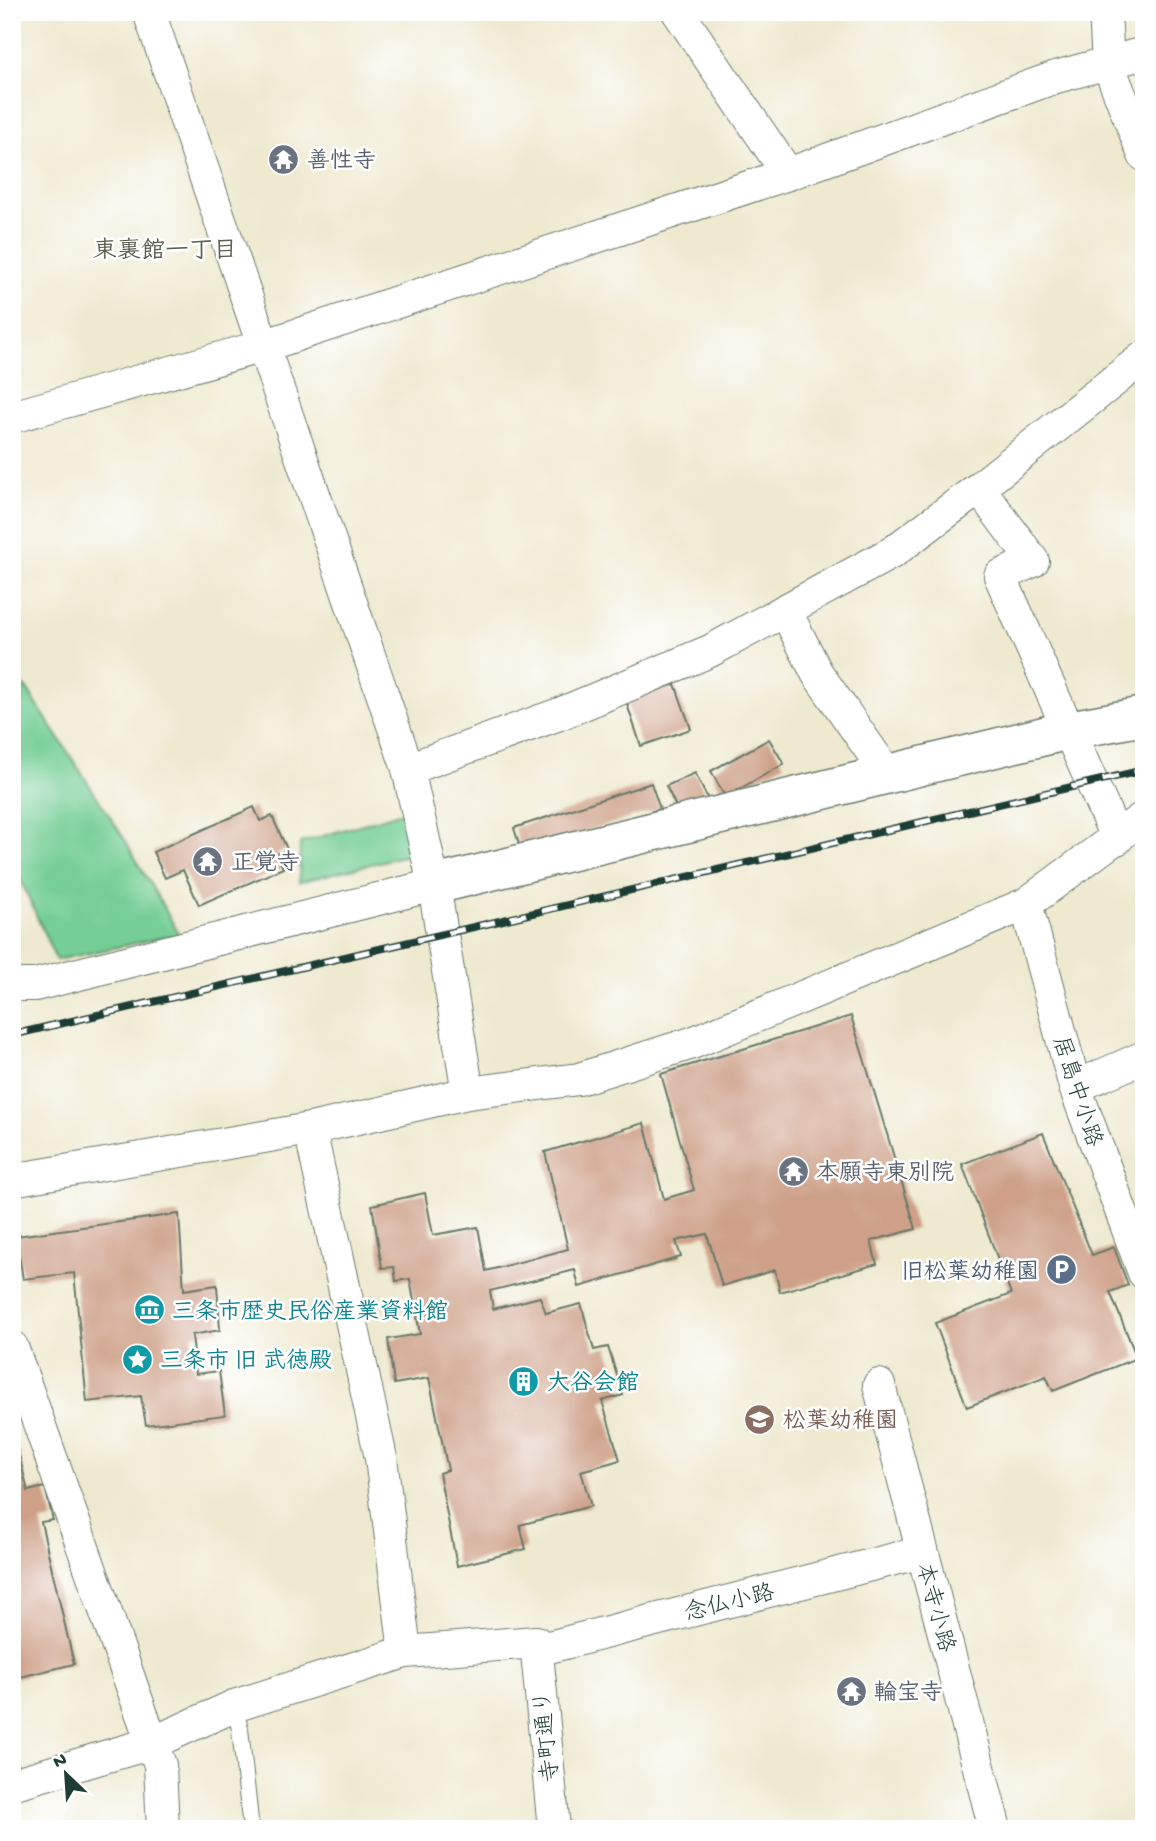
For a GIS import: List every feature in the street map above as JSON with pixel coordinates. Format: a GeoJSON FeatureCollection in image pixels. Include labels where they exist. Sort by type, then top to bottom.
{"type":"FeatureCollection","features":[{"type":"Feature","properties":{"kind":"street"},"geometry":{"type":"LineString","coordinates":[[149,12],[408,769],[434,885],[468,1093]]}},
{"type":"Feature","properties":{"kind":"street"},"geometry":{"type":"LineString","coordinates":[[678,12],[788,174]]}},
{"type":"Feature","properties":{"kind":"street"},"geometry":{"type":"LineString","coordinates":[[1105,12],[1108,64],[1144,155]]}},
{"type":"Feature","properties":{"kind":"street"},"geometry":{"type":"LineString","coordinates":[[12,417],[263,345],[788,174],[1056,77],[1144,53]]}},
{"type":"Feature","properties":{"kind":"street"},"geometry":{"type":"LineString","coordinates":[[408,769],[562,713],[710,651],[893,552],[979,488],[1144,357]]}},
{"type":"Feature","properties":{"kind":"street"},"geometry":{"type":"LineString","coordinates":[[979,488],[1033,561],[1000,576],[1117,839]]}},
{"type":"Feature","properties":{"kind":"street"},"geometry":{"type":"LineString","coordinates":[[785,610],[817,673],[888,775]]}},
{"type":"Feature","properties":{"kind":"street"},"geometry":{"type":"LineString","coordinates":[[12,985],[35,985],[1069,730],[1144,716]]}},
{"type":"Feature","properties":{"kind":"street"},"geometry":{"type":"LineString","coordinates":[[12,1180],[310,1129],[468,1093],[579,1079],[692,1043],[1026,904],[1144,817]]}},
{"type":"Feature","properties":{"kind":"street","name":"居島中小路"},"geometry":{"type":"LineString","coordinates":[[1026,904],[1075,1087],[1144,1273]]}},
{"type":"Feature","properties":{"kind":"street"},"geometry":{"type":"LineString","coordinates":[[1075,1087],[1144,1057]]}},
{"type":"Feature","properties":{"kind":"street"},"geometry":{"type":"LineString","coordinates":[[310,1129],[381,1458],[405,1653]]}},
{"type":"Feature","properties":{"kind":"street"},"geometry":{"type":"LineString","coordinates":[[12,1348],[160,1765],[163,1829]]}},
{"type":"Feature","properties":{"kind":"street","name":"本寺小路"},"geometry":{"type":"LineString","coordinates":[[879,1385],[995,1829]]}},
{"type":"Feature","properties":{"kind":"street","name":"念仏小路"},"geometry":{"type":"LineString","coordinates":[[12,1784],[152,1743],[234,1706],[405,1653],[536,1646],[922,1552]]}},
{"type":"Feature","properties":{"kind":"street","name":"寺町通り"},"geometry":{"type":"LineString","coordinates":[[536,1646],[554,1829]]}},
{"type":"Feature","properties":{"kind":"lane"},"geometry":{"type":"LineString","coordinates":[[234,1706],[240,1729],[251,1829]]}},
{"type":"Feature","properties":{"kind":"green space"},"geometry":{"type":"Polygon","coordinates":[[[25,686],[125,840],[179,934],[56,960],[12,860],[12,693],[25,686]]]}},
{"type":"Feature","properties":{"kind":"green space"},"geometry":{"type":"Polygon","coordinates":[[[405,811],[415,853],[299,882],[300,843],[405,811]]]}},
{"type":"Feature","properties":{"kind":"building"},"geometry":{"type":"Polygon","coordinates":[[[675,684],[691,729],[641,746],[626,701],[675,684]]]}},
{"type":"Feature","properties":{"kind":"building"},"geometry":{"type":"Polygon","coordinates":[[[769,739],[784,764],[725,797],[711,771],[769,739]]]}},
{"type":"Feature","properties":{"kind":"building"},"geometry":{"type":"Polygon","coordinates":[[[695,773],[709,801],[680,815],[666,786],[695,773]]]}},
{"type":"Feature","properties":{"kind":"building"},"geometry":{"type":"Polygon","coordinates":[[[651,783],[660,809],[521,851],[514,828],[651,783]]]}},
{"type":"Feature","properties":{"kind":"building"},"geometry":{"type":"Polygon","coordinates":[[[254,807],[260,821],[272,816],[287,849],[277,854],[283,868],[199,905],[183,870],[165,878],[153,852],[254,807]]]}},
{"type":"Feature","properties":{"kind":"building"},"geometry":{"type":"Polygon","coordinates":[[[851,1016],[916,1229],[871,1241],[877,1264],[780,1292],[775,1270],[722,1286],[707,1234],[676,1241],[681,1257],[579,1287],[575,1270],[490,1291],[493,1309],[540,1297],[546,1313],[581,1304],[594,1350],[608,1347],[623,1395],[602,1401],[620,1460],[581,1471],[591,1506],[520,1525],[526,1549],[457,1566],[439,1473],[448,1470],[429,1378],[394,1384],[388,1339],[420,1334],[410,1279],[396,1281],[394,1267],[382,1268],[372,1205],[425,1193],[433,1235],[478,1227],[486,1271],[568,1249],[545,1152],[644,1123],[664,1199],[694,1190],[661,1074],[851,1016]]]}},
{"type":"Feature","properties":{"kind":"building","name":"旧松葉幼稚園"},"geometry":{"type":"Polygon","coordinates":[[[1043,1133],[1092,1255],[1114,1247],[1128,1285],[1110,1292],[1137,1358],[1053,1391],[1046,1376],[967,1407],[935,1323],[1011,1294],[962,1164],[1043,1133]]]}},
{"type":"Feature","properties":{"kind":"building","name":"三条市歴史民俗産業資料館"},"geometry":{"type":"Polygon","coordinates":[[[179,1214],[184,1290],[217,1285],[220,1330],[192,1335],[196,1374],[219,1371],[225,1415],[146,1425],[141,1396],[87,1402],[74,1273],[23,1279],[16,1236],[179,1214]]]}},
{"type":"Feature","properties":{"kind":"building"},"geometry":{"type":"Polygon","coordinates":[[[12,1427],[28,1491],[45,1487],[53,1520],[41,1522],[74,1664],[16,1678],[12,1662],[12,1427]]]}},
{"type":"Feature","properties":{"kind":"railway"},"geometry":{"type":"LineString","coordinates":[[12,1035],[1144,770]]}},
{"type":"Feature","properties":{"kind":"place","name":"善性寺"},"geometry":{"type":"Point","coordinates":[284,159]}},
{"type":"Feature","properties":{"kind":"place","name":"正覚寺"},"geometry":{"type":"Point","coordinates":[208,861]}},
{"type":"Feature","properties":{"kind":"place","name":"本願寺東別院"},"geometry":{"type":"Point","coordinates":[793,1171]}},
{"type":"Feature","properties":{"kind":"place","name":"旧松葉幼稚園"},"geometry":{"type":"Point","coordinates":[1062,1270]}},
{"type":"Feature","properties":{"kind":"place","name":"三条市歴史民俗産業資料館"},"geometry":{"type":"Point","coordinates":[149,1310]}},
{"type":"Feature","properties":{"kind":"place","name":"三条市 旧 武徳殿"},"geometry":{"type":"Point","coordinates":[137,1359]}},
{"type":"Feature","properties":{"kind":"place","name":"大谷会館"},"geometry":{"type":"Point","coordinates":[524,1381]}},
{"type":"Feature","properties":{"kind":"place","name":"松葉幼稚園"},"geometry":{"type":"Point","coordinates":[760,1419]}},
{"type":"Feature","properties":{"kind":"place","name":"輪宝寺"},"geometry":{"type":"Point","coordinates":[851,1691]}},
{"type":"Feature","properties":{"kind":"district","name":"東裏館一丁目"},"geometry":{"type":"Point","coordinates":[165,249]}}]}
